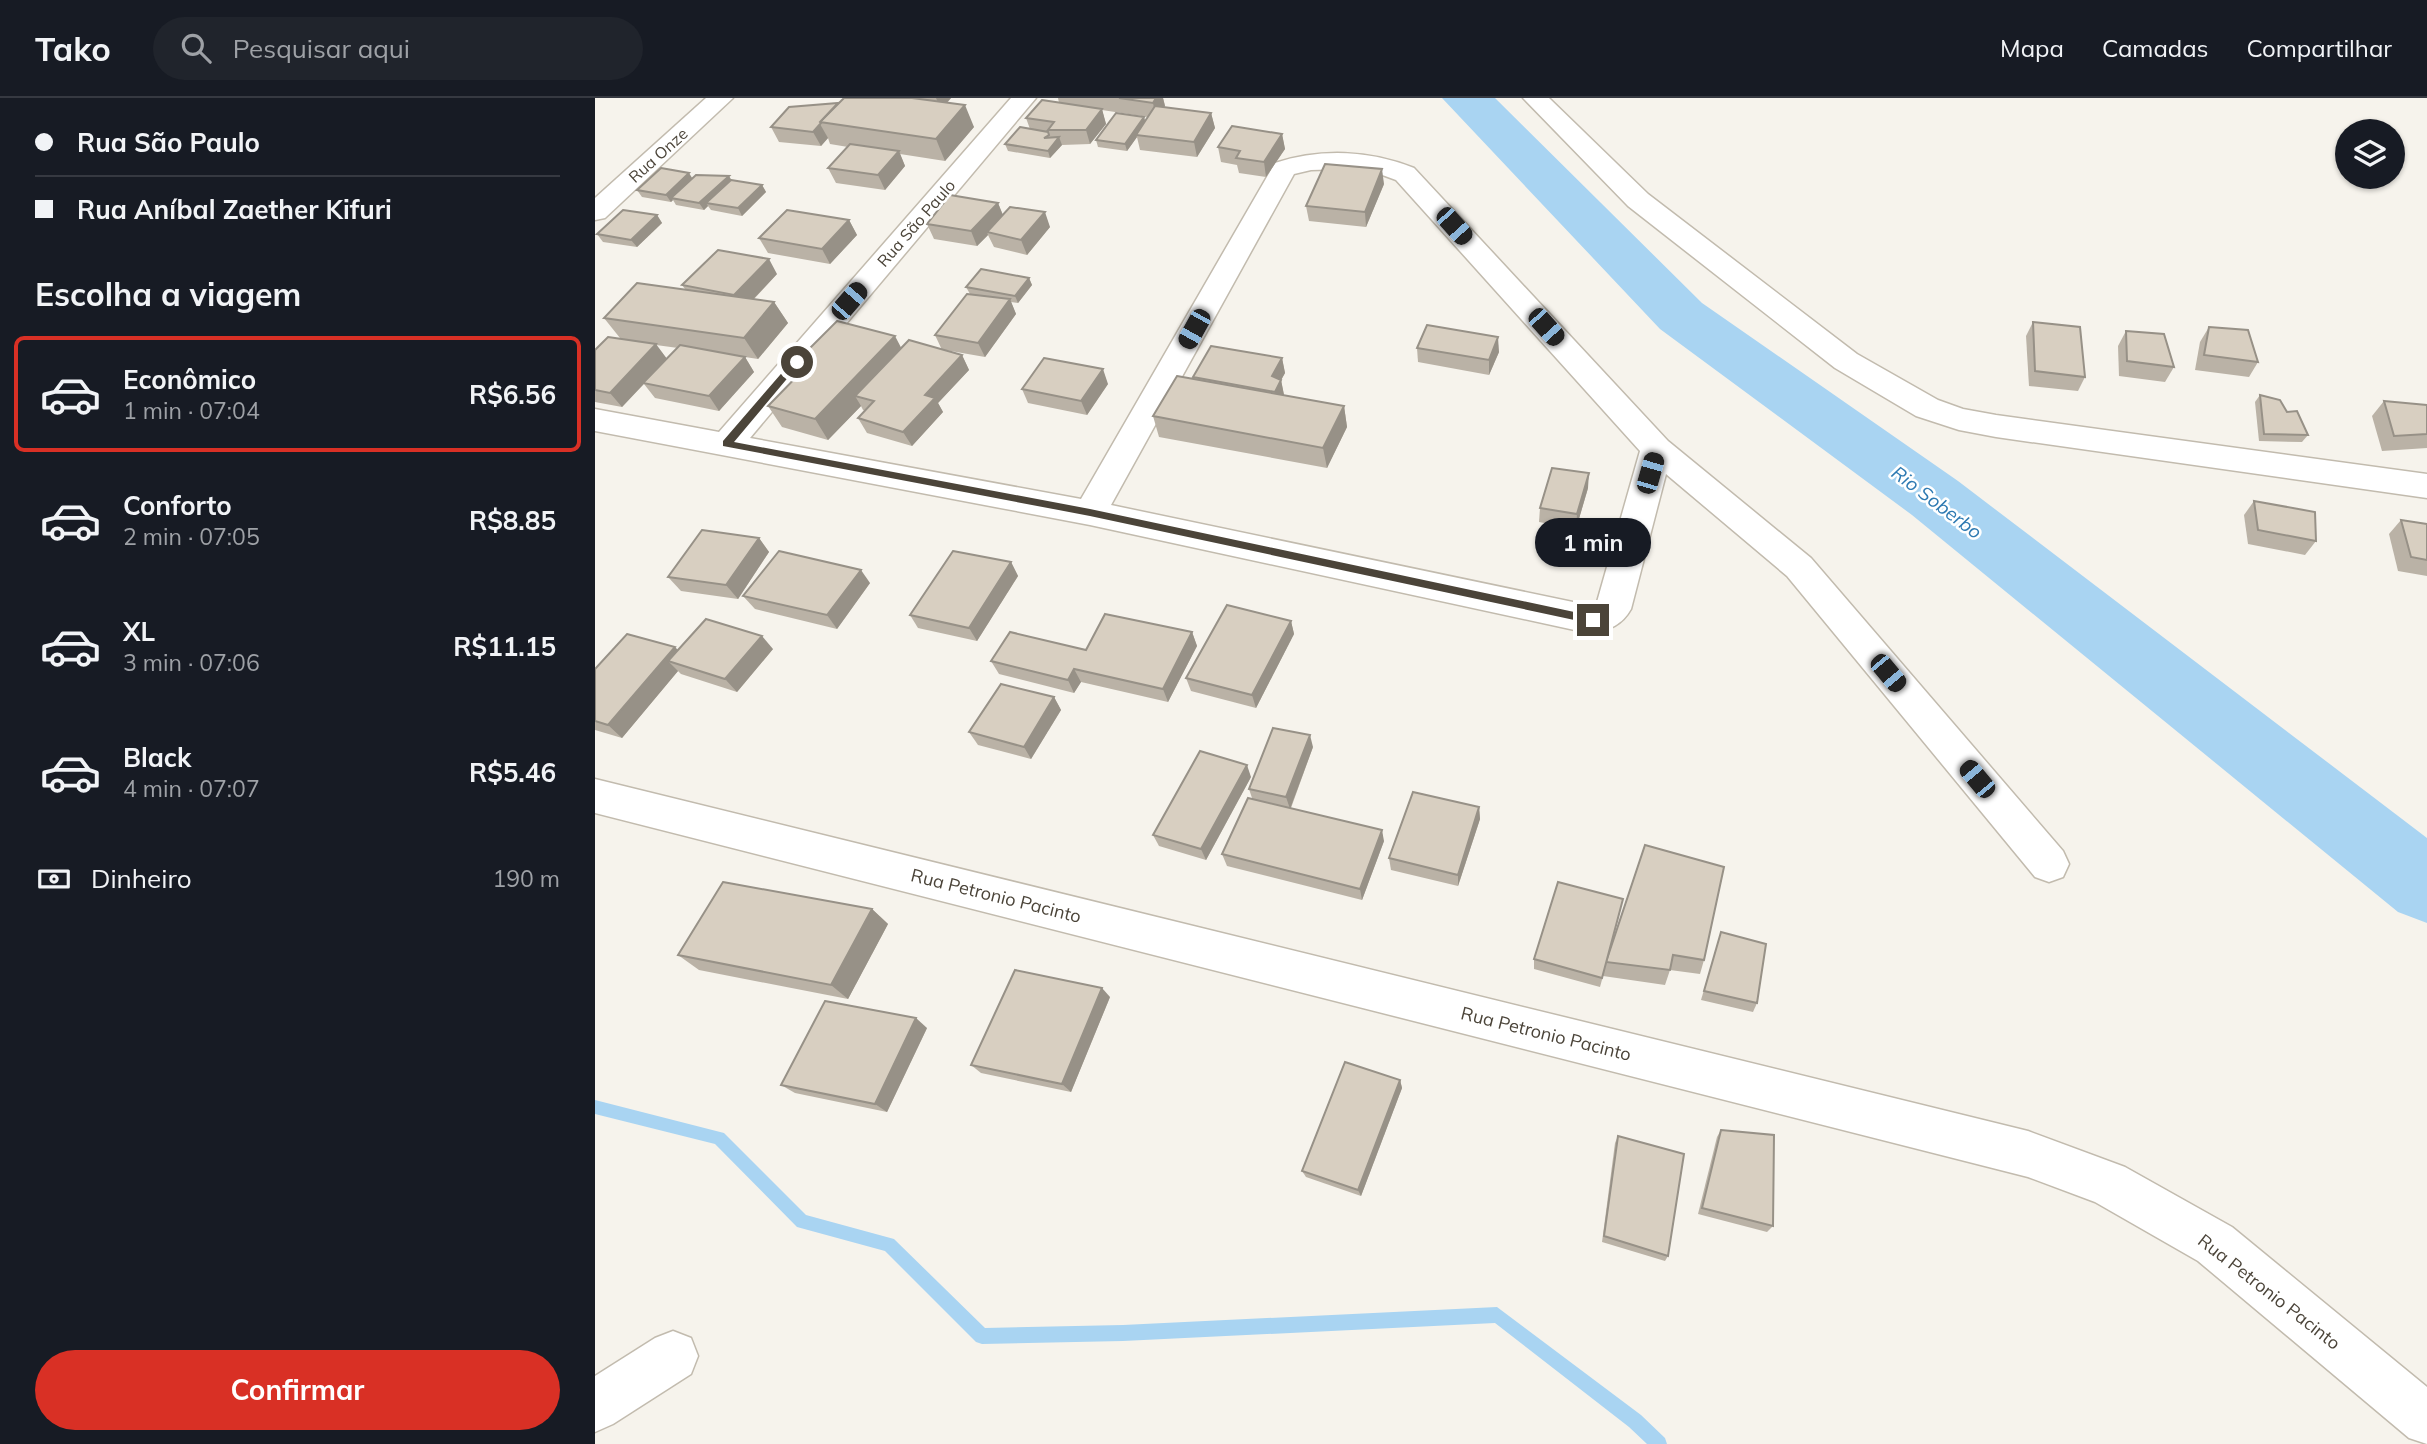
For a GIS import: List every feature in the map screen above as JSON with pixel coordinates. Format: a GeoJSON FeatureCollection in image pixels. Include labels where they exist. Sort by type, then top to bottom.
{"type":"FeatureCollection","features":[{"type":"Feature","properties":{"kind":"street","name":"Rua Onze"},"geometry":{"type":"LineString","coordinates":[[595,212],[721,98]]}},
{"type":"Feature","properties":{"kind":"street","name":"Rua São Paulo"},"geometry":{"type":"LineString","coordinates":[[727,444],[1024,98]]}},
{"type":"Feature","properties":{"kind":"street"},"geometry":{"type":"LineString","coordinates":[[1535,98],[1638,200],[1846,360],[1927,408],[1959,419],[1996,426],[2427,486]]}},
{"type":"Feature","properties":{"kind":"street"},"geometry":{"type":"LineString","coordinates":[[1090,513],[1284,169],[1315,160],[1392,167],[1405,174],[1657,449],[1799,567],[2049,864]]}},
{"type":"Feature","properties":{"kind":"street"},"geometry":{"type":"LineString","coordinates":[[595,419],[1090,513],[1593,620],[1613,609],[1657,449]]}},
{"type":"Feature","properties":{"kind":"street","name":"Rua Petronio Pacinto"},"geometry":{"type":"LineString","coordinates":[[595,796],[2028,1154],[2108,1184],[2215,1244],[2427,1420]]}},
{"type":"Feature","properties":{"kind":"street"},"geometry":{"type":"LineString","coordinates":[[595,1406],[673,1356]]}},
{"type":"Feature","properties":{"kind":"building"},"geometry":{"type":"Polygon","coordinates":[[[844,98],[912,98],[965,105],[936,139],[820,122],[844,98]]]}},
{"type":"Feature","properties":{"kind":"building"},"geometry":{"type":"Polygon","coordinates":[[[1119,98],[1156,98],[1153,103],[1119,98]]]}},
{"type":"Feature","properties":{"kind":"building"},"geometry":{"type":"Polygon","coordinates":[[[1042,100],[1102,109],[1086,130],[1048,130],[1054,122],[1026,118],[1042,100]]]}},
{"type":"Feature","properties":{"kind":"building"},"geometry":{"type":"Polygon","coordinates":[[[838,103],[813,132],[771,127],[789,107],[838,103]]]}},
{"type":"Feature","properties":{"kind":"building"},"geometry":{"type":"Polygon","coordinates":[[[1155,106],[1211,113],[1194,142],[1136,135],[1155,106]]]}},
{"type":"Feature","properties":{"kind":"building"},"geometry":{"type":"Polygon","coordinates":[[[1116,113],[1144,117],[1125,144],[1096,140],[1116,113]]]}},
{"type":"Feature","properties":{"kind":"building"},"geometry":{"type":"Polygon","coordinates":[[[1232,126],[1282,134],[1264,162],[1236,158],[1240,151],[1218,147],[1232,126]]]}},
{"type":"Feature","properties":{"kind":"building"},"geometry":{"type":"Polygon","coordinates":[[[1020,127],[1048,132],[1049,135],[1044,138],[1059,137],[1048,151],[1005,144],[1020,127]]]}},
{"type":"Feature","properties":{"kind":"building"},"geometry":{"type":"Polygon","coordinates":[[[850,144],[899,151],[878,175],[828,168],[850,144]]]}},
{"type":"Feature","properties":{"kind":"building"},"geometry":{"type":"Polygon","coordinates":[[[1325,164],[1382,169],[1365,212],[1306,206],[1325,164]]]}},
{"type":"Feature","properties":{"kind":"building"},"geometry":{"type":"Polygon","coordinates":[[[661,168],[689,173],[666,195],[637,190],[661,168]]]}},
{"type":"Feature","properties":{"kind":"building"},"geometry":{"type":"Polygon","coordinates":[[[696,175],[729,176],[699,203],[671,198],[696,175]]]}},
{"type":"Feature","properties":{"kind":"building"},"geometry":{"type":"Polygon","coordinates":[[[731,180],[762,185],[738,208],[706,203],[731,180]]]}},
{"type":"Feature","properties":{"kind":"building"},"geometry":{"type":"Polygon","coordinates":[[[950,195],[998,203],[971,231],[927,224],[950,195]]]}},
{"type":"Feature","properties":{"kind":"building"},"geometry":{"type":"Polygon","coordinates":[[[1010,207],[1045,212],[1021,240],[987,232],[1010,207]]]}},
{"type":"Feature","properties":{"kind":"building"},"geometry":{"type":"Polygon","coordinates":[[[623,210],[657,215],[631,240],[597,234],[623,210]]]}},
{"type":"Feature","properties":{"kind":"building"},"geometry":{"type":"Polygon","coordinates":[[[787,210],[849,220],[822,249],[759,238],[787,210]]]}},
{"type":"Feature","properties":{"kind":"building"},"geometry":{"type":"Polygon","coordinates":[[[718,250],[769,259],[734,295],[682,285],[718,250]]]}},
{"type":"Feature","properties":{"kind":"building"},"geometry":{"type":"Polygon","coordinates":[[[981,269],[1029,278],[1015,296],[966,287],[981,269]]]}},
{"type":"Feature","properties":{"kind":"building"},"geometry":{"type":"Polygon","coordinates":[[[637,283],[774,302],[744,338],[604,318],[637,283]]]}},
{"type":"Feature","properties":{"kind":"building"},"geometry":{"type":"Polygon","coordinates":[[[967,294],[1010,299],[978,343],[935,335],[967,294]]]}},
{"type":"Feature","properties":{"kind":"building"},"geometry":{"type":"Polygon","coordinates":[[[837,321],[895,336],[815,419],[768,406],[809,364],[797,361],[837,321]]]}},
{"type":"Feature","properties":{"kind":"building"},"geometry":{"type":"Polygon","coordinates":[[[2033,322],[2080,327],[2085,377],[2035,371],[2033,322]]]}},
{"type":"Feature","properties":{"kind":"building"},"geometry":{"type":"Polygon","coordinates":[[[1427,325],[1498,337],[1489,360],[1417,348],[1427,325]]]}},
{"type":"Feature","properties":{"kind":"building"},"geometry":{"type":"Polygon","coordinates":[[[2209,327],[2248,330],[2258,362],[2204,355],[2209,327]]]}},
{"type":"Feature","properties":{"kind":"building"},"geometry":{"type":"Polygon","coordinates":[[[2126,331],[2164,334],[2174,367],[2127,361],[2126,331]]]}},
{"type":"Feature","properties":{"kind":"building"},"geometry":{"type":"Polygon","coordinates":[[[608,337],[656,344],[610,393],[595,390],[595,350],[608,337]]]}},
{"type":"Feature","properties":{"kind":"building"},"geometry":{"type":"Polygon","coordinates":[[[909,340],[962,355],[925,395],[935,398],[903,432],[858,418],[874,401],[855,396],[909,340]]]}},
{"type":"Feature","properties":{"kind":"building"},"geometry":{"type":"Polygon","coordinates":[[[680,345],[745,357],[709,396],[643,383],[680,345]]]}},
{"type":"Feature","properties":{"kind":"building"},"geometry":{"type":"Polygon","coordinates":[[[1211,346],[1282,358],[1272,376],[1281,380],[1275,392],[1193,377],[1211,346]]]}},
{"type":"Feature","properties":{"kind":"building"},"geometry":{"type":"Polygon","coordinates":[[[1044,358],[1103,369],[1081,401],[1022,389],[1044,358]]]}},
{"type":"Feature","properties":{"kind":"building"},"geometry":{"type":"Polygon","coordinates":[[[1177,376],[1344,406],[1323,448],[1153,416],[1177,376]]]}},
{"type":"Feature","properties":{"kind":"building"},"geometry":{"type":"Polygon","coordinates":[[[2260,395],[2280,400],[2287,412],[2297,411],[2308,435],[2264,434],[2260,395]]]}},
{"type":"Feature","properties":{"kind":"building"},"geometry":{"type":"Polygon","coordinates":[[[2384,401],[2427,405],[2427,434],[2394,436],[2384,401]]]}},
{"type":"Feature","properties":{"kind":"building"},"geometry":{"type":"Polygon","coordinates":[[[1552,468],[1589,473],[1577,514],[1540,508],[1552,468]]]}},
{"type":"Feature","properties":{"kind":"building"},"geometry":{"type":"Polygon","coordinates":[[[2254,501],[2315,512],[2316,541],[2258,530],[2254,501]]]}},
{"type":"Feature","properties":{"kind":"building"},"geometry":{"type":"Polygon","coordinates":[[[2401,520],[2427,524],[2427,560],[2411,557],[2401,520]]]}},
{"type":"Feature","properties":{"kind":"building"},"geometry":{"type":"Polygon","coordinates":[[[702,530],[759,538],[726,585],[668,577],[702,530]]]}},
{"type":"Feature","properties":{"kind":"building"},"geometry":{"type":"Polygon","coordinates":[[[779,551],[861,570],[827,615],[743,596],[779,551]]]}},
{"type":"Feature","properties":{"kind":"building"},"geometry":{"type":"Polygon","coordinates":[[[953,551],[1011,562],[969,628],[910,615],[953,551]]]}},
{"type":"Feature","properties":{"kind":"building"},"geometry":{"type":"Polygon","coordinates":[[[1227,605],[1291,621],[1252,695],[1186,678],[1227,605]]]}},
{"type":"Feature","properties":{"kind":"building"},"geometry":{"type":"Polygon","coordinates":[[[1105,614],[1192,632],[1163,689],[1074,669],[1068,680],[991,661],[1010,632],[1086,650],[1105,614]]]}},
{"type":"Feature","properties":{"kind":"building"},"geometry":{"type":"Polygon","coordinates":[[[706,619],[762,636],[725,679],[668,661],[706,619]]]}},
{"type":"Feature","properties":{"kind":"building"},"geometry":{"type":"Polygon","coordinates":[[[627,634],[675,647],[608,725],[595,721],[595,669],[627,634]]]}},
{"type":"Feature","properties":{"kind":"building"},"geometry":{"type":"Polygon","coordinates":[[[1001,684],[1054,697],[1024,747],[969,732],[1001,684]]]}},
{"type":"Feature","properties":{"kind":"building"},"geometry":{"type":"Polygon","coordinates":[[[1273,728],[1310,735],[1286,797],[1249,789],[1273,728]]]}},
{"type":"Feature","properties":{"kind":"building"},"geometry":{"type":"Polygon","coordinates":[[[1200,751],[1247,765],[1201,849],[1153,835],[1200,751]]]}},
{"type":"Feature","properties":{"kind":"building"},"geometry":{"type":"Polygon","coordinates":[[[1413,792],[1479,807],[1458,875],[1389,858],[1413,792]]]}},
{"type":"Feature","properties":{"kind":"building"},"geometry":{"type":"Polygon","coordinates":[[[1248,798],[1382,830],[1360,889],[1222,854],[1248,798]]]}},
{"type":"Feature","properties":{"kind":"building"},"geometry":{"type":"Polygon","coordinates":[[[1645,845],[1724,867],[1704,960],[1673,955],[1670,970],[1606,962],[1645,845]]]}},
{"type":"Feature","properties":{"kind":"building"},"geometry":{"type":"Polygon","coordinates":[[[723,882],[872,909],[831,985],[678,955],[723,882]]]}},
{"type":"Feature","properties":{"kind":"building"},"geometry":{"type":"Polygon","coordinates":[[[1558,882],[1623,899],[1602,978],[1534,959],[1558,882]]]}},
{"type":"Feature","properties":{"kind":"building"},"geometry":{"type":"Polygon","coordinates":[[[1721,932],[1766,944],[1757,1003],[1704,991],[1721,932]]]}},
{"type":"Feature","properties":{"kind":"building"},"geometry":{"type":"Polygon","coordinates":[[[1015,970],[1102,988],[1062,1084],[971,1065],[1015,970]]]}},
{"type":"Feature","properties":{"kind":"building"},"geometry":{"type":"Polygon","coordinates":[[[825,1001],[916,1018],[875,1104],[781,1085],[825,1001]]]}},
{"type":"Feature","properties":{"kind":"building"},"geometry":{"type":"Polygon","coordinates":[[[1345,1062],[1400,1080],[1358,1190],[1302,1171],[1345,1062]]]}},
{"type":"Feature","properties":{"kind":"building"},"geometry":{"type":"Polygon","coordinates":[[[1721,1130],[1774,1135],[1773,1226],[1702,1208],[1721,1130]]]}},
{"type":"Feature","properties":{"kind":"building"},"geometry":{"type":"Polygon","coordinates":[[[1618,1136],[1684,1154],[1668,1256],[1604,1236],[1618,1136]]]}},
{"type":"Feature","properties":{"kind":"waterway","name":"Rio Soberbo"},"geometry":{"type":"LineString","coordinates":[[1467,98],[1681,316],[1935,498],[2427,886]]}},
{"type":"Feature","properties":{"kind":"waterway"},"geometry":{"type":"LineString","coordinates":[[595,1107],[719,1138],[802,1222],[889,1244],[982,1336],[1123,1333],[1497,1315],[1635,1421],[1659,1444]]}},
{"type":"Feature","properties":{"kind":"route"},"geometry":{"type":"LineString","coordinates":[[797,362],[727,444],[1090,513],[1593,620]]}}]}
